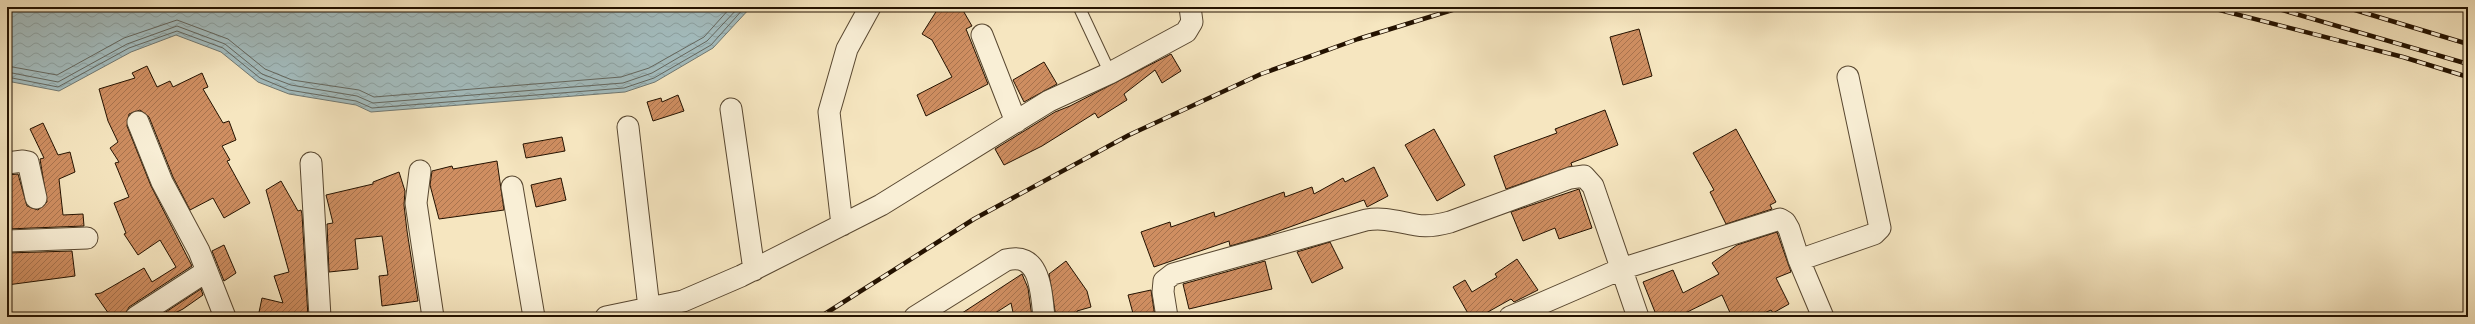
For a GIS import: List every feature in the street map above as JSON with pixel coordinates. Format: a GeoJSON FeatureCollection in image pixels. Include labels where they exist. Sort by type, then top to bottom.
{"type":"FeatureCollection","features":[{"type":"Feature","properties":{"kind":"street"},"geometry":{"type":"LineString","coordinates":[[842,225],[829,112],[847,49],[870,7]]}},
{"type":"Feature","properties":{"kind":"street"},"geometry":{"type":"LineString","coordinates":[[606,317],[683,302],[754,270],[881,205],[1049,101],[1110,73],[1186,32],[1192,22],[1190,7]]}},
{"type":"Feature","properties":{"kind":"street"},"geometry":{"type":"LineString","coordinates":[[982,35],[1016,122]]}},
{"type":"Feature","properties":{"kind":"street"},"geometry":{"type":"LineString","coordinates":[[1799,260],[1874,234],[1880,228],[1848,77]]}},
{"type":"Feature","properties":{"kind":"street"},"geometry":{"type":"LineString","coordinates":[[731,109],[754,270]]}},
{"type":"Feature","properties":{"kind":"street"},"geometry":{"type":"LineString","coordinates":[[138,122],[162,182],[199,251],[224,317]]}},
{"type":"Feature","properties":{"kind":"street"},"geometry":{"type":"LineString","coordinates":[[628,127],[649,308]]}},
{"type":"Feature","properties":{"kind":"street"},"geometry":{"type":"LineString","coordinates":[[7,163],[23,161],[28,162],[36,198]]}},
{"type":"Feature","properties":{"kind":"street"},"geometry":{"type":"LineString","coordinates":[[311,163],[320,317]]}},
{"type":"Feature","properties":{"kind":"street"},"geometry":{"type":"LineString","coordinates":[[420,171],[416,203],[433,317]]}},
{"type":"Feature","properties":{"kind":"street"},"geometry":{"type":"LineString","coordinates":[[1167,317],[1163,292],[1164,281],[1173,274],[1366,220],[1381,218],[1416,225],[1434,226],[1450,222],[1570,178],[1584,176],[1594,186],[1638,317]]}},
{"type":"Feature","properties":{"kind":"street"},"geometry":{"type":"LineString","coordinates":[[512,187],[534,317]]}},
{"type":"Feature","properties":{"kind":"street"},"geometry":{"type":"LineString","coordinates":[[1510,317],[1621,270],[1780,219],[1786,222],[1799,260],[1823,317]]}},
{"type":"Feature","properties":{"kind":"street"},"geometry":{"type":"LineString","coordinates":[[7,241],[87,238]]}},
{"type":"Feature","properties":{"kind":"street"},"geometry":{"type":"LineString","coordinates":[[915,317],[1006,260],[1017,257],[1028,261],[1036,275],[1044,317]]}},
{"type":"Feature","properties":{"kind":"street"},"geometry":{"type":"LineString","coordinates":[[136,317],[207,271]]}},
{"type":"Feature","properties":{"kind":"lane"},"geometry":{"type":"LineString","coordinates":[[1079,7],[1110,73]]}},
{"type":"Feature","properties":{"kind":"water"},"geometry":{"type":"Polygon","coordinates":[[[7,7],[751,7],[713,48],[655,82],[625,92],[371,112],[356,105],[289,94],[258,82],[221,52],[176,35],[131,52],[59,91],[7,81],[7,7]]]}},
{"type":"Feature","properties":{"kind":"building"},"geometry":{"type":"Polygon","coordinates":[[[939,7],[961,7],[972,26],[966,29],[988,84],[926,116],[917,95],[952,77],[932,40],[922,34],[939,7]]]}},
{"type":"Feature","properties":{"kind":"building"},"geometry":{"type":"Polygon","coordinates":[[[1639,29],[1652,76],[1623,85],[1610,37],[1639,29]]]}},
{"type":"Feature","properties":{"kind":"building"},"geometry":{"type":"Polygon","coordinates":[[[1171,54],[1181,71],[1162,83],[1155,70],[1124,94],[1127,100],[1098,118],[1095,113],[1042,146],[1004,165],[995,149],[1055,112],[1070,106],[1171,54]]]}},
{"type":"Feature","properties":{"kind":"building"},"geometry":{"type":"Polygon","coordinates":[[[1044,62],[1057,84],[1024,102],[1013,80],[1044,62]]]}},
{"type":"Feature","properties":{"kind":"building"},"geometry":{"type":"Polygon","coordinates":[[[147,66],[157,87],[170,81],[173,87],[202,73],[208,87],[203,89],[223,123],[229,121],[236,140],[222,146],[230,160],[227,161],[250,203],[224,218],[213,198],[190,210],[173,177],[149,117],[140,110],[129,114],[127,126],[151,186],[192,266],[129,307],[124,317],[111,317],[95,294],[101,293],[144,268],[152,282],[176,267],[160,240],[138,255],[124,234],[126,233],[114,203],[129,197],[115,163],[119,162],[110,148],[118,142],[108,121],[99,89],[135,78],[132,73],[147,66]]]}},
{"type":"Feature","properties":{"kind":"building"},"geometry":{"type":"Polygon","coordinates":[[[678,95],[684,111],[653,121],[647,102],[661,98],[662,102],[678,95]]]}},
{"type":"Feature","properties":{"kind":"building"},"geometry":{"type":"Polygon","coordinates":[[[1605,110],[1618,145],[1571,163],[1572,166],[1506,189],[1494,156],[1557,133],[1555,129],[1605,110]]]}},
{"type":"Feature","properties":{"kind":"building"},"geometry":{"type":"Polygon","coordinates":[[[43,123],[58,155],[70,152],[75,172],[59,179],[63,215],[83,214],[84,226],[7,229],[7,175],[18,174],[27,206],[38,210],[47,202],[40,159],[44,158],[30,129],[43,123]]]}},
{"type":"Feature","properties":{"kind":"building"},"geometry":{"type":"Polygon","coordinates":[[[1434,129],[1465,185],[1437,201],[1405,145],[1434,129]]]}},
{"type":"Feature","properties":{"kind":"building"},"geometry":{"type":"Polygon","coordinates":[[[1736,129],[1776,202],[1770,205],[1772,209],[1726,224],[1710,192],[1714,190],[1693,153],[1736,129]]]}},
{"type":"Feature","properties":{"kind":"building"},"geometry":{"type":"Polygon","coordinates":[[[562,137],[565,151],[526,158],[523,144],[562,137]]]}},
{"type":"Feature","properties":{"kind":"building"},"geometry":{"type":"Polygon","coordinates":[[[497,161],[504,210],[439,219],[430,185],[432,171],[452,166],[453,169],[497,161]]]}},
{"type":"Feature","properties":{"kind":"building"},"geometry":{"type":"Polygon","coordinates":[[[1374,167],[1388,196],[1367,207],[1364,200],[1265,236],[1230,246],[1229,241],[1154,267],[1141,232],[1170,222],[1171,227],[1214,212],[1215,217],[1284,192],[1285,197],[1312,187],[1314,194],[1343,178],[1345,182],[1374,167]]]}},
{"type":"Feature","properties":{"kind":"building"},"geometry":{"type":"Polygon","coordinates":[[[399,172],[405,191],[404,205],[407,231],[418,301],[382,306],[379,276],[388,275],[382,236],[355,239],[358,269],[329,272],[327,224],[333,223],[326,195],[373,184],[373,182],[399,172]]]}},
{"type":"Feature","properties":{"kind":"building"},"geometry":{"type":"Polygon","coordinates":[[[561,178],[566,200],[536,207],[531,185],[561,178]]]}},
{"type":"Feature","properties":{"kind":"building"},"geometry":{"type":"Polygon","coordinates":[[[281,181],[298,211],[301,210],[302,214],[308,317],[258,317],[262,298],[283,303],[274,276],[289,272],[266,190],[281,181]]]}},
{"type":"Feature","properties":{"kind":"building"},"geometry":{"type":"Polygon","coordinates":[[[1579,189],[1592,228],[1559,239],[1555,228],[1523,241],[1511,212],[1579,189]]]}},
{"type":"Feature","properties":{"kind":"building"},"geometry":{"type":"Polygon","coordinates":[[[1777,232],[1791,272],[1776,278],[1789,304],[1773,313],[1771,310],[1756,317],[1732,317],[1722,295],[1677,317],[1657,317],[1643,282],[1673,270],[1683,293],[1719,274],[1712,263],[1737,245],[1777,232]]]}},
{"type":"Feature","properties":{"kind":"building"},"geometry":{"type":"Polygon","coordinates":[[[1330,242],[1343,268],[1312,283],[1297,252],[1330,242]]]}},
{"type":"Feature","properties":{"kind":"building"},"geometry":{"type":"Polygon","coordinates":[[[224,245],[236,273],[224,281],[212,251],[224,245]]]}},
{"type":"Feature","properties":{"kind":"building"},"geometry":{"type":"Polygon","coordinates":[[[72,251],[75,276],[7,285],[7,253],[72,251]]]}},
{"type":"Feature","properties":{"kind":"building"},"geometry":{"type":"Polygon","coordinates":[[[1517,259],[1538,290],[1514,302],[1511,299],[1479,317],[1470,317],[1453,287],[1465,280],[1472,292],[1497,277],[1495,274],[1517,259]]]}},
{"type":"Feature","properties":{"kind":"building"},"geometry":{"type":"Polygon","coordinates":[[[1066,261],[1087,291],[1091,307],[1077,311],[1077,317],[1056,317],[1049,274],[1066,261]]]}},
{"type":"Feature","properties":{"kind":"building"},"geometry":{"type":"Polygon","coordinates":[[[1265,261],[1272,289],[1189,309],[1183,284],[1265,261]]]}},
{"type":"Feature","properties":{"kind":"building"},"geometry":{"type":"Polygon","coordinates":[[[1022,274],[1028,288],[1032,317],[1014,317],[1011,303],[989,317],[956,317],[1022,274]]]}},
{"type":"Feature","properties":{"kind":"building"},"geometry":{"type":"Polygon","coordinates":[[[201,289],[203,295],[183,309],[167,317],[158,317],[201,289]]]}},
{"type":"Feature","properties":{"kind":"building"},"geometry":{"type":"Polygon","coordinates":[[[1151,290],[1155,317],[1134,317],[1128,295],[1151,290]]]}},
{"type":"Feature","properties":{"kind":"railway"},"geometry":{"type":"LineString","coordinates":[[820,317],[974,219],[1129,135],[1261,74],[1358,39],[1462,7]]}},
{"type":"Feature","properties":{"kind":"railway"},"geometry":{"type":"LineString","coordinates":[[2208,7],[2403,57],[2468,77]]}},
{"type":"Feature","properties":{"kind":"railway"},"geometry":{"type":"LineString","coordinates":[[2272,7],[2468,64]]}},
{"type":"Feature","properties":{"kind":"railway"},"geometry":{"type":"LineString","coordinates":[[2345,7],[2468,44]]}}]}
